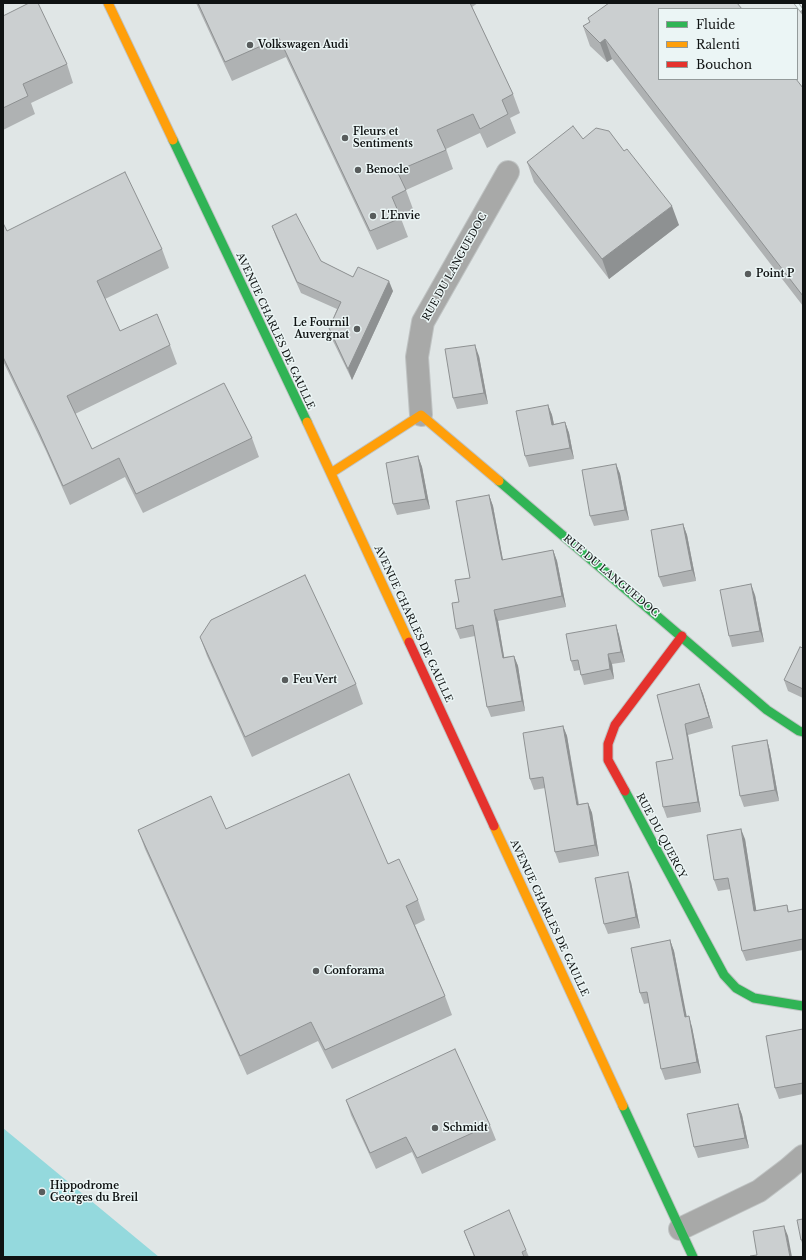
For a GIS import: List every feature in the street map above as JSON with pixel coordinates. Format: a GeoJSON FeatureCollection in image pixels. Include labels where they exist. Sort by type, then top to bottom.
{"type":"FeatureCollection","features":[{"type":"Feature","properties":{"kind":"main road","name":"AVENUE CHARLES DE GAULLE"},"geometry":{"type":"LineString","coordinates":[[108,3],[331,473],[693,1257]]}},
{"type":"Feature","properties":{"kind":"main road"},"geometry":{"type":"LineString","coordinates":[[331,473],[421,416]]}},
{"type":"Feature","properties":{"kind":"main road","name":"RUE DU LANGUEDOC"},"geometry":{"type":"LineString","coordinates":[[421,416],[682,636],[767,710],[803,732]]}},
{"type":"Feature","properties":{"kind":"main road","name":"RUE DU QUERCY"},"geometry":{"type":"LineString","coordinates":[[682,636],[615,725],[608,744],[608,760],[724,975],[736,988],[754,998],[803,1006]]}},
{"type":"Feature","properties":{"kind":"street","name":"RUE DU LANGUEDOC"},"geometry":{"type":"LineString","coordinates":[[421,416],[417,357],[423,322],[508,172]]}},
{"type":"Feature","properties":{"kind":"street"},"geometry":{"type":"LineString","coordinates":[[680,1229],[759,1191],[803,1156]]}},
{"type":"Feature","properties":{"kind":"shaded area","name":"Hippodrome Georges du Breil"},"geometry":{"type":"Polygon","coordinates":[[[3,1128],[159,1257],[3,1257],[3,1128]]]}},
{"type":"Feature","properties":{"kind":"building"},"geometry":{"type":"Polygon","coordinates":[[[29,3],[38,3],[67,64],[23,84],[28,96],[3,108],[3,16],[29,3]]]}},
{"type":"Feature","properties":{"kind":"building"},"geometry":{"type":"Polygon","coordinates":[[[198,3],[470,3],[513,94],[502,100],[508,114],[480,129],[473,114],[437,130],[446,150],[397,171],[406,190],[392,197],[401,218],[370,231],[279,38],[225,62],[198,3]]]}},
{"type":"Feature","properties":{"kind":"building"},"geometry":{"type":"Polygon","coordinates":[[[609,3],[737,3],[741,8],[658,8],[658,80],[797,80],[803,88],[803,296],[605,39],[600,43],[583,26],[590,22],[588,18],[609,3]]]}},
{"type":"Feature","properties":{"kind":"building"},"geometry":{"type":"Polygon","coordinates":[[[573,126],[583,139],[596,128],[609,131],[624,151],[627,149],[672,206],[602,259],[527,162],[573,126]]]}},
{"type":"Feature","properties":{"kind":"building"},"geometry":{"type":"Polygon","coordinates":[[[125,172],[162,249],[97,281],[120,331],[157,314],[170,345],[67,396],[92,449],[224,383],[252,438],[136,494],[119,458],[63,486],[3,357],[3,223],[7,231],[125,172]]]}},
{"type":"Feature","properties":{"kind":"building"},"geometry":{"type":"Polygon","coordinates":[[[296,214],[321,261],[353,277],[358,267],[389,281],[348,369],[329,328],[341,302],[297,282],[272,226],[296,214]]]}},
{"type":"Feature","properties":{"kind":"building"},"geometry":{"type":"Polygon","coordinates":[[[475,345],[484,393],[453,398],[445,349],[475,345]]]}},
{"type":"Feature","properties":{"kind":"building"},"geometry":{"type":"Polygon","coordinates":[[[548,405],[552,425],[565,422],[570,448],[525,456],[516,411],[548,405]]]}},
{"type":"Feature","properties":{"kind":"building"},"geometry":{"type":"Polygon","coordinates":[[[418,456],[426,499],[393,504],[386,463],[418,456]]]}},
{"type":"Feature","properties":{"kind":"building"},"geometry":{"type":"Polygon","coordinates":[[[616,464],[625,510],[590,516],[582,470],[616,464]]]}},
{"type":"Feature","properties":{"kind":"building"},"geometry":{"type":"Polygon","coordinates":[[[489,495],[502,560],[553,550],[562,596],[494,610],[503,658],[514,656],[522,701],[487,707],[473,625],[456,629],[452,603],[459,602],[455,580],[470,578],[456,501],[489,495]]]}},
{"type":"Feature","properties":{"kind":"building"},"geometry":{"type":"Polygon","coordinates":[[[683,524],[692,570],[659,577],[651,530],[683,524]]]}},
{"type":"Feature","properties":{"kind":"building","name":"Feu Vert"},"geometry":{"type":"Polygon","coordinates":[[[305,575],[356,684],[245,737],[200,637],[211,620],[305,575]]]}},
{"type":"Feature","properties":{"kind":"building"},"geometry":{"type":"Polygon","coordinates":[[[751,584],[760,631],[729,636],[720,590],[751,584]]]}},
{"type":"Feature","properties":{"kind":"building"},"geometry":{"type":"Polygon","coordinates":[[[616,625],[621,652],[608,654],[610,669],[581,675],[578,660],[571,661],[566,634],[616,625]]]}},
{"type":"Feature","properties":{"kind":"building"},"geometry":{"type":"Polygon","coordinates":[[[800,647],[803,648],[803,689],[784,680],[800,647]]]}},
{"type":"Feature","properties":{"kind":"building"},"geometry":{"type":"Polygon","coordinates":[[[699,684],[709,717],[685,724],[698,802],[663,807],[656,762],[673,759],[657,695],[699,684]]]}},
{"type":"Feature","properties":{"kind":"building"},"geometry":{"type":"Polygon","coordinates":[[[563,726],[577,805],[588,803],[595,845],[555,852],[543,777],[530,779],[523,733],[563,726]]]}},
{"type":"Feature","properties":{"kind":"building"},"geometry":{"type":"Polygon","coordinates":[[[767,740],[775,790],[740,796],[732,746],[767,740]]]}},
{"type":"Feature","properties":{"kind":"building","name":"Conforama"},"geometry":{"type":"Polygon","coordinates":[[[349,774],[388,864],[399,859],[418,900],[406,906],[445,996],[325,1050],[311,1022],[240,1056],[138,830],[211,796],[226,829],[349,774]]]}},
{"type":"Feature","properties":{"kind":"building"},"geometry":{"type":"Polygon","coordinates":[[[741,829],[754,911],[787,905],[788,912],[803,909],[803,939],[742,951],[728,878],[714,880],[707,835],[741,829]]]}},
{"type":"Feature","properties":{"kind":"building"},"geometry":{"type":"Polygon","coordinates":[[[628,872],[636,917],[604,924],[595,878],[628,872]]]}},
{"type":"Feature","properties":{"kind":"building"},"geometry":{"type":"Polygon","coordinates":[[[670,940],[685,1017],[689,1016],[697,1062],[661,1069],[647,992],[640,993],[631,948],[670,940]]]}},
{"type":"Feature","properties":{"kind":"building"},"geometry":{"type":"Polygon","coordinates":[[[803,1029],[803,1083],[775,1088],[766,1036],[803,1029]]]}},
{"type":"Feature","properties":{"kind":"building"},"geometry":{"type":"Polygon","coordinates":[[[455,1049],[490,1125],[417,1158],[406,1137],[370,1153],[346,1100],[455,1049]]]}},
{"type":"Feature","properties":{"kind":"building"},"geometry":{"type":"Polygon","coordinates":[[[738,1104],[745,1138],[694,1147],[687,1114],[738,1104]]]}},
{"type":"Feature","properties":{"kind":"building"},"geometry":{"type":"Polygon","coordinates":[[[509,1210],[526,1250],[522,1252],[524,1257],[475,1257],[464,1231],[509,1210]]]}},
{"type":"Feature","properties":{"kind":"building"},"geometry":{"type":"Polygon","coordinates":[[[803,1219],[803,1240],[801,1240],[797,1220],[803,1219]]]}},
{"type":"Feature","properties":{"kind":"building"},"geometry":{"type":"Polygon","coordinates":[[[784,1226],[790,1257],[750,1257],[757,1255],[753,1231],[784,1226]]]}},
{"type":"Feature","properties":{"kind":"railway"},"geometry":{"type":"LineString","coordinates":[[796,3],[803,12]]}},
{"type":"Feature","properties":{"kind":"traffic: fast"},"geometry":{"type":"LineString","coordinates":[[173,140],[307,422]]}},
{"type":"Feature","properties":{"kind":"traffic: fast"},"geometry":{"type":"LineString","coordinates":[[499,481],[767,710],[799,731],[803,732]]}},
{"type":"Feature","properties":{"kind":"traffic: fast"},"geometry":{"type":"LineString","coordinates":[[625,791],[724,975],[736,988],[754,998],[803,1006]]}},
{"type":"Feature","properties":{"kind":"traffic: fast"},"geometry":{"type":"LineString","coordinates":[[623,1106],[693,1257]]}},
{"type":"Feature","properties":{"kind":"traffic: slow"},"geometry":{"type":"LineString","coordinates":[[108,3],[173,140]]}},
{"type":"Feature","properties":{"kind":"traffic: slow"},"geometry":{"type":"LineString","coordinates":[[331,473],[421,415],[499,481]]}},
{"type":"Feature","properties":{"kind":"traffic: slow"},"geometry":{"type":"LineString","coordinates":[[307,422],[409,642]]}},
{"type":"Feature","properties":{"kind":"traffic: slow"},"geometry":{"type":"LineString","coordinates":[[494,826],[623,1106]]}},
{"type":"Feature","properties":{"kind":"traffic: jam"},"geometry":{"type":"LineString","coordinates":[[625,791],[608,760],[608,744],[615,725],[682,636]]}},
{"type":"Feature","properties":{"kind":"traffic: jam"},"geometry":{"type":"LineString","coordinates":[[409,642],[494,826]]}},
{"type":"Feature","properties":{"kind":"place","name":"Volkswagen Audi"},"geometry":{"type":"Point","coordinates":[250,45]}},
{"type":"Feature","properties":{"kind":"place","name":"Fleurs et Sentiments"},"geometry":{"type":"Point","coordinates":[345,138]}},
{"type":"Feature","properties":{"kind":"place","name":"Benocle"},"geometry":{"type":"Point","coordinates":[358,170]}},
{"type":"Feature","properties":{"kind":"place","name":"L'Envie"},"geometry":{"type":"Point","coordinates":[373,216]}},
{"type":"Feature","properties":{"kind":"place","name":"Point P"},"geometry":{"type":"Point","coordinates":[748,274]}},
{"type":"Feature","properties":{"kind":"place","name":"Le Fournil Auvergnat"},"geometry":{"type":"Point","coordinates":[357,329]}},
{"type":"Feature","properties":{"kind":"place","name":"Feu Vert"},"geometry":{"type":"Point","coordinates":[285,680]}},
{"type":"Feature","properties":{"kind":"place","name":"Conforama"},"geometry":{"type":"Point","coordinates":[316,971]}},
{"type":"Feature","properties":{"kind":"place","name":"Schmidt"},"geometry":{"type":"Point","coordinates":[435,1128]}},
{"type":"Feature","properties":{"kind":"place","name":"Hippodrome Georges du Breil"},"geometry":{"type":"Point","coordinates":[42,1192]}}]}
